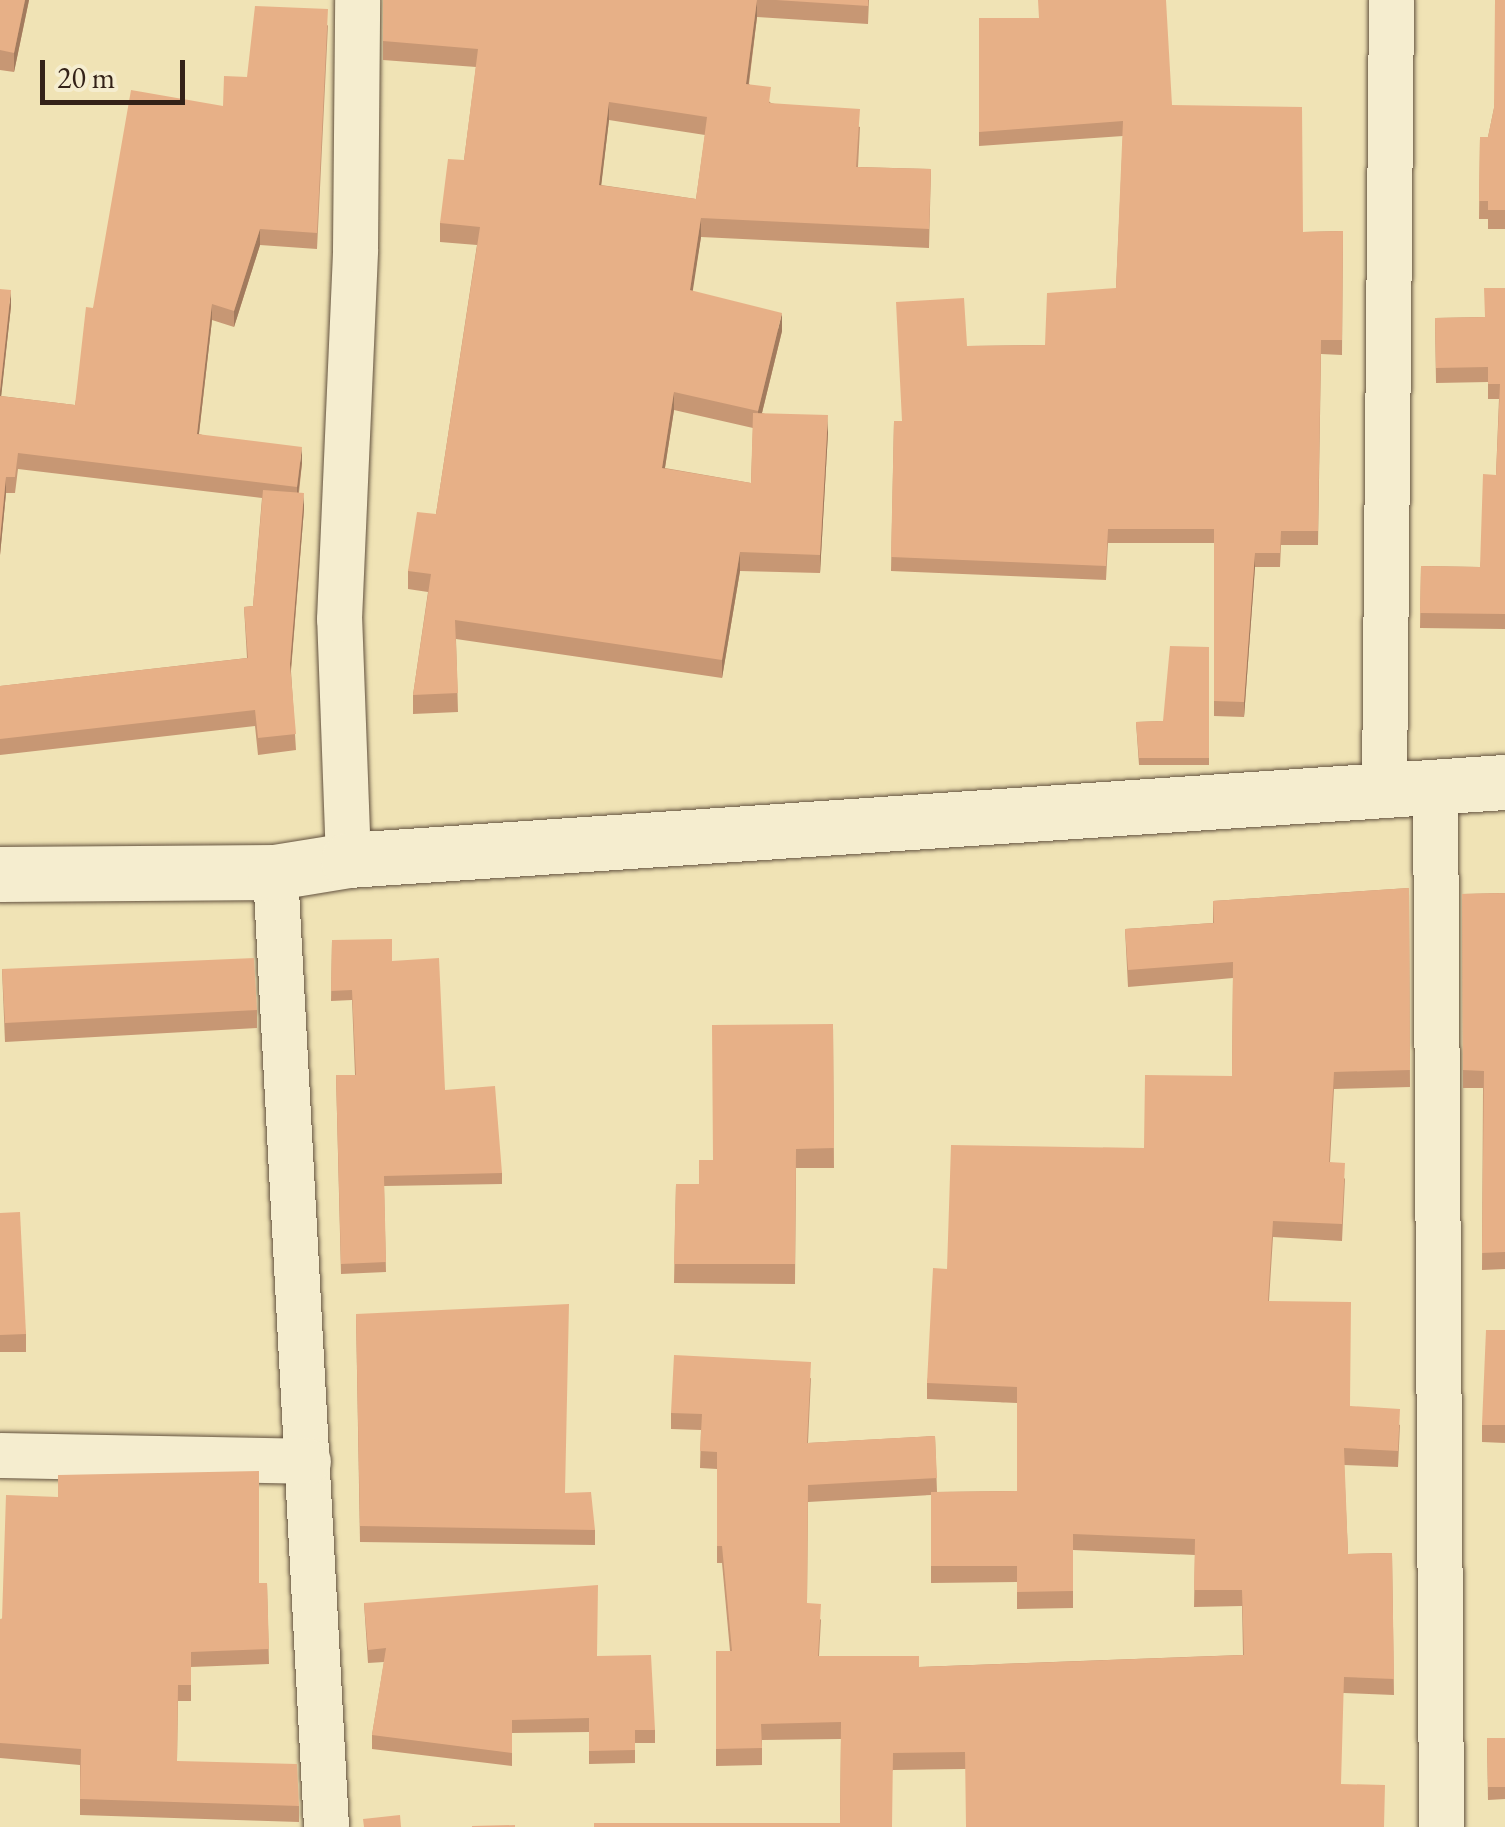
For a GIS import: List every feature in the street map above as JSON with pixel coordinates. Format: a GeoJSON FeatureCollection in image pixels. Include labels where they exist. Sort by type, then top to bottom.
{"type":"FeatureCollection","features":[{"type":"Feature","properties":{"kind":"street"},"geometry":{"type":"LineString","coordinates":[[348,860],[338,619],[356,248],[357,0]]}},
{"type":"Feature","properties":{"kind":"street"},"geometry":{"type":"LineString","coordinates":[[1390,0],[1440,1827]]}},
{"type":"Feature","properties":{"kind":"street"},"geometry":{"type":"LineString","coordinates":[[0,874],[275,872],[348,860],[1505,782]]}},
{"type":"Feature","properties":{"kind":"street"},"geometry":{"type":"LineString","coordinates":[[275,872],[326,1827]]}},
{"type":"Feature","properties":{"kind":"street"},"geometry":{"type":"LineString","coordinates":[[0,1455],[308,1461]]}},
{"type":"Feature","properties":{"kind":"building"},"geometry":{"type":"Polygon","coordinates":[[[0,0],[25,0],[14,53],[0,50],[0,0]]]}},
{"type":"Feature","properties":{"kind":"building"},"geometry":{"type":"Polygon","coordinates":[[[383,0],[757,0],[746,84],[771,87],[769,103],[860,109],[856,167],[931,169],[929,229],[701,218],[690,290],[782,313],[758,411],[674,392],[662,468],[751,483],[753,413],[828,415],[820,555],[740,552],[722,660],[455,620],[458,693],[413,695],[431,574],[408,571],[417,512],[436,514],[480,227],[440,223],[448,159],[464,160],[478,49],[383,41],[383,0]],[[609,102],[599,185],[696,199],[707,117],[609,102]]]}},
{"type":"Feature","properties":{"kind":"building"},"geometry":{"type":"Polygon","coordinates":[[[776,0],[868,0],[868,6],[776,0]]]}},
{"type":"Feature","properties":{"kind":"building"},"geometry":{"type":"Polygon","coordinates":[[[1038,0],[1166,0],[1172,105],[1302,107],[1303,232],[1343,231],[1342,340],[1321,340],[1318,531],[1281,531],[1280,553],[1255,553],[1244,702],[1214,701],[1214,529],[1108,529],[1106,566],[891,557],[894,421],[902,421],[896,302],[964,298],[967,346],[1045,345],[1047,293],[1116,288],[1123,121],[979,132],[979,18],[1039,18],[1038,0]]]}},
{"type":"Feature","properties":{"kind":"building"},"geometry":{"type":"Polygon","coordinates":[[[1495,0],[1505,0],[1505,210],[1488,210],[1488,201],[1479,201],[1480,137],[1488,137],[1494,108],[1495,0]]]}},
{"type":"Feature","properties":{"kind":"building"},"geometry":{"type":"Polygon","coordinates":[[[255,6],[328,9],[317,233],[260,229],[234,311],[212,304],[197,434],[302,447],[297,487],[18,453],[15,477],[6,477],[0,539],[0,396],[75,405],[86,307],[93,308],[131,90],[223,106],[224,76],[247,77],[255,6]]]}},
{"type":"Feature","properties":{"kind":"building"},"geometry":{"type":"Polygon","coordinates":[[[1484,288],[1505,288],[1505,614],[1420,613],[1421,566],[1480,567],[1483,474],[1496,475],[1500,384],[1488,384],[1488,367],[1436,368],[1435,318],[1485,317],[1484,288]]]}},
{"type":"Feature","properties":{"kind":"building"},"geometry":{"type":"Polygon","coordinates":[[[0,289],[11,290],[0,391],[0,289]]]}},
{"type":"Feature","properties":{"kind":"building"},"geometry":{"type":"Polygon","coordinates":[[[263,490],[304,493],[290,664],[296,734],[258,738],[255,710],[0,739],[0,686],[248,658],[244,607],[253,606],[263,490]]]}},
{"type":"Feature","properties":{"kind":"building"},"geometry":{"type":"Polygon","coordinates":[[[1170,646],[1209,647],[1209,758],[1139,758],[1136,722],[1163,721],[1170,646]]]}},
{"type":"Feature","properties":{"kind":"building"},"geometry":{"type":"Polygon","coordinates":[[[1409,888],[1410,1070],[1334,1072],[1329,1162],[1345,1163],[1342,1224],[1273,1221],[1268,1301],[1351,1302],[1350,1406],[1400,1409],[1398,1451],[1344,1448],[1348,1554],[1392,1553],[1394,1679],[1344,1677],[1341,1784],[1385,1785],[1384,1827],[966,1827],[965,1752],[893,1753],[892,1827],[594,1827],[594,1823],[840,1823],[841,1722],[761,1724],[762,1748],[716,1749],[716,1651],[732,1651],[722,1546],[717,1546],[717,1452],[700,1451],[702,1414],[671,1413],[674,1355],[811,1362],[807,1443],[935,1436],[937,1478],[808,1485],[807,1603],[821,1604],[818,1656],[919,1656],[919,1667],[1244,1655],[1242,1590],[1194,1590],[1195,1539],[1073,1534],[1073,1591],[1017,1592],[1017,1566],[931,1566],[931,1492],[1017,1491],[1017,1387],[927,1383],[933,1268],[947,1269],[951,1145],[1144,1148],[1145,1075],[1232,1076],[1233,962],[1128,970],[1125,929],[1214,923],[1213,901],[1409,888]]]}},
{"type":"Feature","properties":{"kind":"building"},"geometry":{"type":"Polygon","coordinates":[[[1505,893],[1505,1252],[1482,1253],[1484,1071],[1463,1070],[1462,894],[1505,893]]]}},
{"type":"Feature","properties":{"kind":"building"},"geometry":{"type":"Polygon","coordinates":[[[392,939],[392,961],[439,958],[445,1090],[495,1086],[502,1173],[384,1176],[386,1262],[341,1264],[336,1075],[356,1075],[352,990],[331,991],[332,940],[392,939]]]}},
{"type":"Feature","properties":{"kind":"building"},"geometry":{"type":"Polygon","coordinates":[[[254,958],[257,1010],[5,1023],[2,969],[254,958]]]}},
{"type":"Feature","properties":{"kind":"building"},"geometry":{"type":"Polygon","coordinates":[[[833,1024],[834,1148],[796,1149],[795,1264],[674,1264],[676,1184],[699,1184],[699,1160],[713,1160],[712,1025],[833,1024]]]}},
{"type":"Feature","properties":{"kind":"building"},"geometry":{"type":"Polygon","coordinates":[[[20,1212],[26,1334],[0,1335],[0,1213],[20,1212]]]}},
{"type":"Feature","properties":{"kind":"building"},"geometry":{"type":"Polygon","coordinates":[[[569,1304],[565,1493],[591,1492],[595,1530],[360,1526],[356,1314],[569,1304]]]}},
{"type":"Feature","properties":{"kind":"building"},"geometry":{"type":"Polygon","coordinates":[[[1486,1330],[1505,1330],[1505,1425],[1482,1425],[1486,1330]]]}},
{"type":"Feature","properties":{"kind":"building"},"geometry":{"type":"Polygon","coordinates":[[[259,1471],[259,1583],[267,1583],[269,1649],[191,1652],[191,1685],[178,1685],[177,1761],[297,1764],[299,1806],[80,1799],[81,1749],[0,1743],[6,1495],[58,1497],[58,1475],[259,1471]]]}},
{"type":"Feature","properties":{"kind":"building"},"geometry":{"type":"Polygon","coordinates":[[[598,1585],[597,1656],[651,1655],[655,1730],[635,1730],[635,1750],[589,1751],[589,1718],[512,1720],[512,1753],[372,1735],[386,1648],[368,1650],[364,1603],[598,1585]]]}},
{"type":"Feature","properties":{"kind":"building"},"geometry":{"type":"Polygon","coordinates":[[[1487,1738],[1505,1738],[1505,1787],[1488,1787],[1487,1738]]]}},
{"type":"Feature","properties":{"kind":"building"},"geometry":{"type":"Polygon","coordinates":[[[400,1815],[401,1827],[364,1827],[363,1819],[400,1815]]]}},
{"type":"Feature","properties":{"kind":"building"},"geometry":{"type":"Polygon","coordinates":[[[472,1826],[515,1827],[472,1827],[472,1826]]]}}]}
